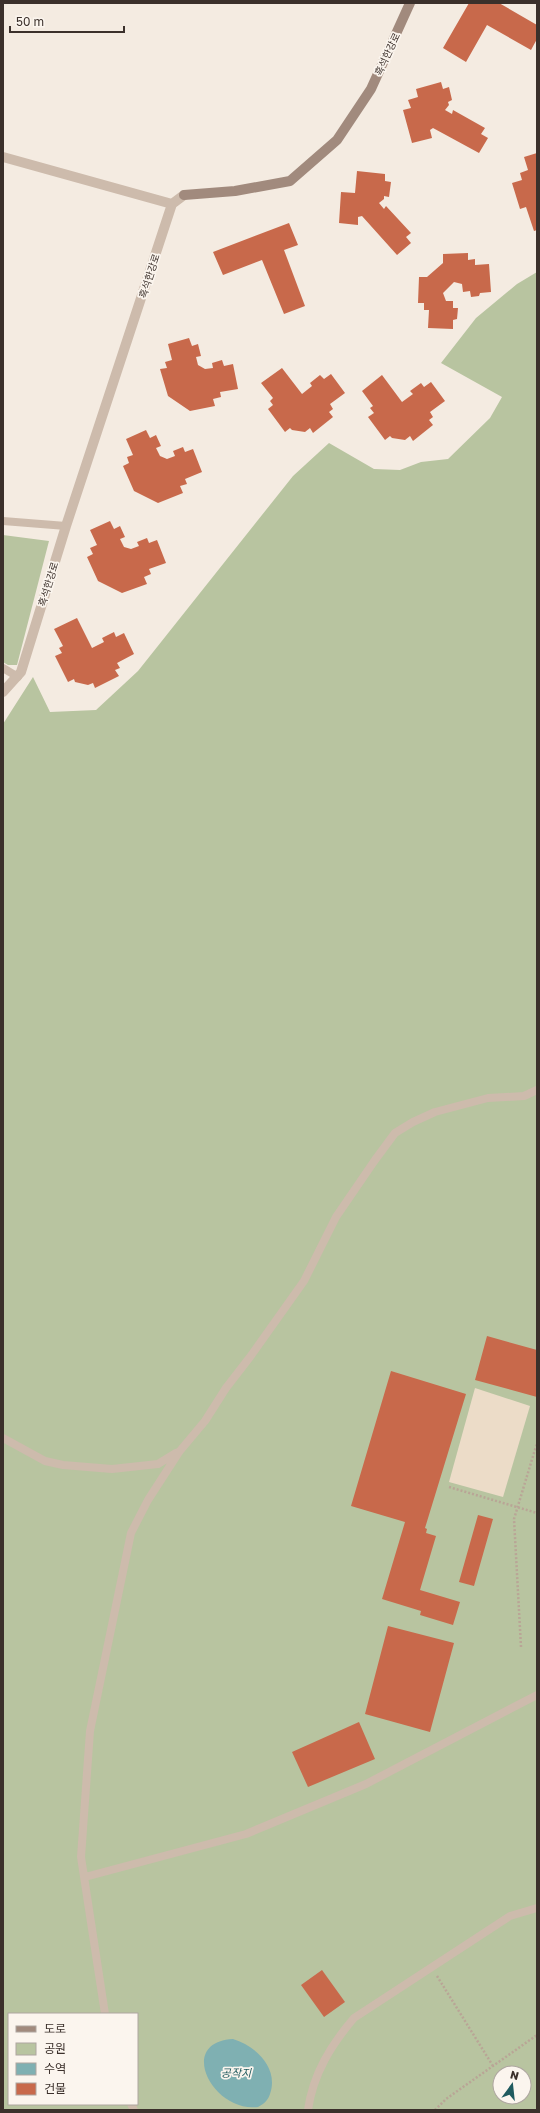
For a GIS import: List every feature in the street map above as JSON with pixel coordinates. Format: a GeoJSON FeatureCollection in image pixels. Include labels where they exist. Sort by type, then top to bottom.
{"type":"FeatureCollection","features":[{"type":"Feature","properties":{"kind":"street","name":"흑석한강로"},"geometry":{"type":"LineString","coordinates":[[20,675],[66,526],[172,204],[184,195],[235,191],[290,181],[337,140],[374,83],[410,3]]}},
{"type":"Feature","properties":{"kind":"street"},"geometry":{"type":"LineString","coordinates":[[3,157],[172,204]]}},
{"type":"Feature","properties":{"kind":"street"},"geometry":{"type":"LineString","coordinates":[[3,692],[20,675]]}},
{"type":"Feature","properties":{"kind":"lane"},"geometry":{"type":"LineString","coordinates":[[3,521],[66,526]]}},
{"type":"Feature","properties":{"kind":"lane"},"geometry":{"type":"LineString","coordinates":[[3,668],[20,675]]}},
{"type":"Feature","properties":{"kind":"lane"},"geometry":{"type":"LineString","coordinates":[[105,2013],[81,1857],[90,1731],[131,1533],[148,1500],[179,1452],[204,1420],[304,1281],[336,1218],[374,1160],[396,1133],[413,1122],[435,1112],[488,1098],[524,1096],[537,1090]]}},
{"type":"Feature","properties":{"kind":"lane"},"geometry":{"type":"LineString","coordinates":[[3,1438],[46,1461],[63,1465],[112,1469],[158,1464],[179,1452]]}},
{"type":"Feature","properties":{"kind":"lane"},"geometry":{"type":"LineString","coordinates":[[85,1877],[246,1834],[366,1784],[537,1696]]}},
{"type":"Feature","properties":{"kind":"lane"},"geometry":{"type":"LineString","coordinates":[[308,2110],[310,2097],[320,2066],[339,2035],[354,2018],[510,1916],[537,1908]]}},
{"type":"Feature","properties":{"kind":"path"},"geometry":{"type":"LineString","coordinates":[[521,1647],[514,1519],[537,1443]]}},
{"type":"Feature","properties":{"kind":"path"},"geometry":{"type":"LineString","coordinates":[[449,1487],[537,1513]]}},
{"type":"Feature","properties":{"kind":"path"},"geometry":{"type":"LineString","coordinates":[[432,1968],[493,2065]]}},
{"type":"Feature","properties":{"kind":"path"},"geometry":{"type":"LineString","coordinates":[[495,2065],[537,2035]]}},
{"type":"Feature","properties":{"kind":"path"},"geometry":{"type":"LineString","coordinates":[[435,2110],[446,2099],[492,2067]]}},
{"type":"Feature","properties":{"kind":"green space"},"geometry":{"type":"Polygon","coordinates":[[[537,272],[537,2110],[3,2110],[3,724],[33,677],[50,712],[96,710],[138,671],[293,476],[329,443],[374,469],[400,470],[421,462],[448,459],[490,418],[502,397],[441,363],[476,318],[517,284],[537,272]]]}},
{"type":"Feature","properties":{"kind":"green space"},"geometry":{"type":"Polygon","coordinates":[[[3,535],[49,541],[17,665],[8,665],[3,662],[3,535]]]}},
{"type":"Feature","properties":{"kind":"shaded area"},"geometry":{"type":"Polygon","coordinates":[[[475,1388],[530,1406],[503,1497],[449,1482],[475,1388]]]}},
{"type":"Feature","properties":{"kind":"water","name":"공작지"},"geometry":{"type":"Polygon","coordinates":[[[233,2039],[250,2047],[264,2059],[271,2075],[272,2084],[270,2094],[266,2102],[258,2107],[242,2106],[227,2099],[215,2089],[207,2076],[204,2063],[207,2052],[216,2043],[233,2039]]]}},
{"type":"Feature","properties":{"kind":"building"},"geometry":{"type":"Polygon","coordinates":[[[469,3],[499,3],[537,25],[537,39],[531,50],[487,25],[466,62],[443,48],[469,3]]]}},
{"type":"Feature","properties":{"kind":"building"},"geometry":{"type":"Polygon","coordinates":[[[441,82],[443,89],[449,87],[452,100],[448,102],[449,105],[445,110],[452,114],[453,110],[485,128],[481,134],[488,138],[479,153],[433,128],[430,130],[432,138],[412,143],[403,110],[411,108],[408,100],[418,97],[416,89],[441,82]]]}},
{"type":"Feature","properties":{"kind":"building"},"geometry":{"type":"Polygon","coordinates":[[[537,153],[537,230],[534,231],[526,207],[520,209],[512,183],[522,180],[520,173],[528,170],[524,157],[537,153]]]}},
{"type":"Feature","properties":{"kind":"building"},"geometry":{"type":"Polygon","coordinates":[[[357,171],[385,174],[385,181],[391,182],[389,197],[384,196],[384,199],[379,203],[384,209],[386,206],[411,233],[406,237],[411,243],[397,255],[362,216],[358,217],[358,225],[339,223],[341,192],[355,193],[357,171]]]}},
{"type":"Feature","properties":{"kind":"building"},"geometry":{"type":"Polygon","coordinates":[[[289,223],[298,245],[284,250],[305,306],[284,314],[262,260],[223,275],[213,252],[289,223]]]}},
{"type":"Feature","properties":{"kind":"building"},"geometry":{"type":"Polygon","coordinates":[[[468,253],[468,260],[475,259],[475,265],[489,264],[491,292],[480,293],[479,296],[471,297],[470,291],[463,292],[462,284],[454,282],[443,293],[446,301],[453,301],[453,308],[458,308],[457,319],[453,320],[453,329],[428,328],[429,310],[424,310],[424,303],[418,303],[419,277],[427,277],[443,263],[443,254],[468,253]]]}},
{"type":"Feature","properties":{"kind":"building"},"geometry":{"type":"Polygon","coordinates":[[[189,338],[192,346],[198,344],[201,356],[196,357],[198,365],[205,369],[213,368],[212,363],[222,360],[224,366],[233,364],[238,389],[220,392],[221,397],[213,399],[215,406],[190,411],[168,396],[160,369],[167,368],[165,362],[172,360],[168,344],[189,338]]]}},
{"type":"Feature","properties":{"kind":"building"},"geometry":{"type":"Polygon","coordinates":[[[282,368],[302,394],[312,386],[310,383],[320,375],[324,379],[331,374],[345,393],[330,404],[333,409],[329,412],[333,417],[313,433],[310,428],[305,432],[292,430],[290,428],[285,432],[268,409],[273,405],[270,401],[273,398],[261,383],[282,368]]]}},
{"type":"Feature","properties":{"kind":"building"},"geometry":{"type":"Polygon","coordinates":[[[382,375],[402,402],[413,394],[410,391],[421,383],[424,387],[431,382],[445,401],[430,412],[433,417],[429,420],[433,425],[413,441],[410,436],[405,440],[392,438],[390,436],[385,440],[368,417],[374,413],[370,408],[373,406],[362,391],[382,375]]]}},
{"type":"Feature","properties":{"kind":"building"},"geometry":{"type":"Polygon","coordinates":[[[146,430],[150,438],[156,435],[161,446],[156,448],[160,456],[167,459],[175,456],[173,451],[183,447],[185,452],[193,449],[202,472],[185,479],[187,484],[180,486],[183,493],[158,503],[134,491],[123,466],[129,463],[127,457],[133,455],[126,439],[146,430]]]}},
{"type":"Feature","properties":{"kind":"building"},"geometry":{"type":"Polygon","coordinates":[[[110,521],[114,529],[120,526],[125,537],[120,539],[124,547],[131,549],[139,546],[137,542],[147,538],[149,543],[157,540],[166,563],[149,569],[151,574],[144,577],[147,584],[122,593],[98,581],[87,557],[93,554],[90,548],[97,545],[90,530],[110,521]]]}},
{"type":"Feature","properties":{"kind":"building"},"geometry":{"type":"Polygon","coordinates":[[[77,618],[92,648],[104,642],[102,638],[114,632],[116,637],[124,633],[134,654],[117,663],[120,668],[115,670],[119,676],[95,688],[93,683],[88,685],[75,682],[74,679],[68,682],[55,656],[62,653],[59,648],[63,646],[54,629],[77,618]]]}},
{"type":"Feature","properties":{"kind":"building"},"geometry":{"type":"Polygon","coordinates":[[[487,1336],[537,1350],[537,1397],[475,1380],[487,1336]]]}},
{"type":"Feature","properties":{"kind":"building"},"geometry":{"type":"Polygon","coordinates":[[[391,1371],[466,1394],[425,1528],[427,1529],[426,1533],[436,1536],[420,1590],[460,1602],[453,1625],[420,1615],[421,1611],[382,1599],[405,1522],[351,1506],[391,1371]]]}},
{"type":"Feature","properties":{"kind":"building"},"geometry":{"type":"Polygon","coordinates":[[[478,1515],[493,1519],[474,1586],[459,1582],[478,1515]]]}},
{"type":"Feature","properties":{"kind":"building"},"geometry":{"type":"Polygon","coordinates":[[[388,1626],[454,1643],[430,1732],[365,1714],[388,1626]]]}},
{"type":"Feature","properties":{"kind":"building"},"geometry":{"type":"Polygon","coordinates":[[[359,1722],[375,1759],[308,1787],[292,1752],[359,1722]]]}},
{"type":"Feature","properties":{"kind":"building"},"geometry":{"type":"Polygon","coordinates":[[[322,1970],[345,2002],[324,2017],[301,1985],[322,1970]]]}}]}
